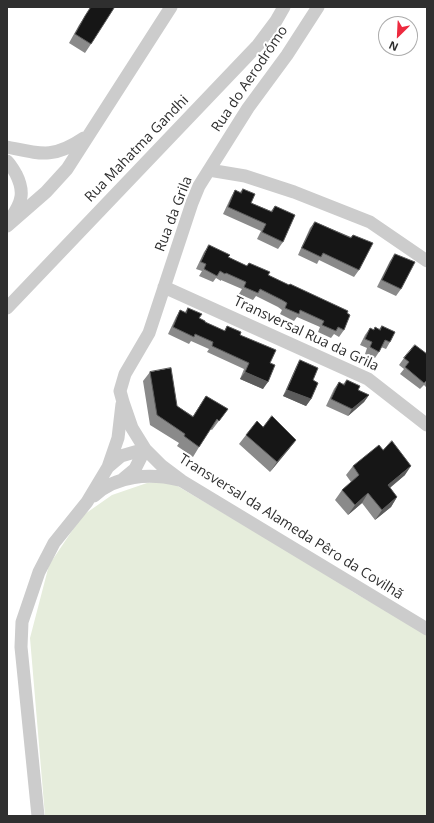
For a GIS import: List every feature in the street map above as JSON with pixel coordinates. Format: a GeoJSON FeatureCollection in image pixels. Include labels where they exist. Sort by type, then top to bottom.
{"type":"FeatureCollection","features":[{"type":"Feature","properties":{"kind":"street"},"geometry":{"type":"LineString","coordinates":[[7,225],[46,192],[67,169],[171,7]]}},
{"type":"Feature","properties":{"kind":"street","name":"Rua Mahatma Gandhi"},"geometry":{"type":"LineString","coordinates":[[7,308],[258,45],[276,21],[284,7]]}},
{"type":"Feature","properties":{"kind":"street","name":"Rua do Aerodrómo"},"geometry":{"type":"LineString","coordinates":[[209,170],[248,108],[287,55],[318,7]]}},
{"type":"Feature","properties":{"kind":"street"},"geometry":{"type":"LineString","coordinates":[[7,147],[30,153],[48,154],[71,147],[89,135]]}},
{"type":"Feature","properties":{"kind":"street"},"geometry":{"type":"LineString","coordinates":[[7,161],[20,183],[22,194],[18,208],[7,225]]}},
{"type":"Feature","properties":{"kind":"street","name":"Rua da Grila"},"geometry":{"type":"LineString","coordinates":[[108,467],[118,438],[122,402],[120,392],[125,374],[149,333],[192,203],[199,186],[209,170],[245,176],[294,192],[370,222],[427,261]]}},
{"type":"Feature","properties":{"kind":"street","name":"Transversal Rua da Grila"},"geometry":{"type":"LineString","coordinates":[[164,287],[368,379],[427,424]]}},
{"type":"Feature","properties":{"kind":"street","name":"Transversal da Alameda Pêro da Covilhã"},"geometry":{"type":"LineString","coordinates":[[122,402],[132,428],[145,449],[162,466],[182,481],[427,629]]}},
{"type":"Feature","properties":{"kind":"street"},"geometry":{"type":"LineString","coordinates":[[38,816],[21,646],[22,622],[40,572],[54,543],[87,502],[108,467],[121,456],[145,449]]}},
{"type":"Feature","properties":{"kind":"street"},"geometry":{"type":"LineString","coordinates":[[121,480],[135,469],[145,449]]}},
{"type":"Feature","properties":{"kind":"street"},"geometry":{"type":"LineString","coordinates":[[87,502],[102,488],[121,480],[142,476],[153,476],[182,481]]}},
{"type":"Feature","properties":{"kind":"green space"},"geometry":{"type":"Polygon","coordinates":[[[169,481],[325,573],[353,592],[427,634],[427,816],[45,816],[30,638],[49,565],[82,516],[112,495],[147,483],[169,481]]]}},
{"type":"Feature","properties":{"kind":"building"},"geometry":{"type":"Polygon","coordinates":[[[91,7],[114,8],[91,44],[75,34],[91,7]]]}},
{"type":"Feature","properties":{"kind":"building"},"geometry":{"type":"Polygon","coordinates":[[[243,189],[255,194],[251,203],[272,212],[275,206],[295,215],[283,242],[262,232],[266,224],[228,207],[235,190],[241,193],[243,189]]]}},
{"type":"Feature","properties":{"kind":"building"},"geometry":{"type":"Polygon","coordinates":[[[315,222],[351,238],[353,235],[373,243],[359,270],[323,253],[321,257],[302,248],[315,222]]]}},
{"type":"Feature","properties":{"kind":"building"},"geometry":{"type":"Polygon","coordinates":[[[209,245],[230,255],[228,257],[247,266],[249,263],[270,272],[268,275],[348,311],[347,313],[350,315],[344,330],[338,327],[336,331],[322,325],[324,321],[300,310],[299,314],[285,308],[287,303],[282,300],[260,289],[258,293],[244,287],[246,282],[226,273],[225,274],[220,271],[217,276],[204,269],[206,264],[201,262],[209,245]]]}},
{"type":"Feature","properties":{"kind":"building"},"geometry":{"type":"Polygon","coordinates":[[[395,254],[415,262],[401,289],[382,280],[395,254]]]}},
{"type":"Feature","properties":{"kind":"building"},"geometry":{"type":"Polygon","coordinates":[[[188,308],[202,314],[199,318],[205,322],[225,331],[227,326],[241,332],[240,335],[276,350],[270,363],[275,365],[268,382],[245,372],[249,363],[212,346],[213,342],[195,334],[194,337],[173,327],[180,310],[186,313],[188,308]]]}},
{"type":"Feature","properties":{"kind":"building"},"geometry":{"type":"Polygon","coordinates":[[[382,326],[395,332],[390,342],[385,340],[379,352],[370,347],[372,342],[365,339],[370,328],[374,330],[375,327],[380,330],[382,326]]]}},
{"type":"Feature","properties":{"kind":"building"},"geometry":{"type":"Polygon","coordinates":[[[415,345],[427,354],[427,380],[424,383],[405,367],[409,362],[404,358],[415,345]]]}},
{"type":"Feature","properties":{"kind":"building"},"geometry":{"type":"Polygon","coordinates":[[[300,360],[318,368],[313,380],[318,383],[311,399],[287,390],[300,360]]]}},
{"type":"Feature","properties":{"kind":"building"},"geometry":{"type":"Polygon","coordinates":[[[171,368],[177,406],[193,417],[206,396],[228,409],[219,421],[217,419],[199,447],[184,436],[185,434],[157,415],[150,372],[171,368]]]}},
{"type":"Feature","properties":{"kind":"building"},"geometry":{"type":"Polygon","coordinates":[[[347,380],[360,386],[358,390],[369,395],[352,409],[331,399],[339,382],[344,385],[347,380]]]}},
{"type":"Feature","properties":{"kind":"building"},"geometry":{"type":"Polygon","coordinates":[[[272,416],[296,440],[277,462],[246,435],[257,421],[263,427],[272,416]]]}},
{"type":"Feature","properties":{"kind":"building"},"geometry":{"type":"Polygon","coordinates":[[[392,441],[411,466],[388,485],[397,497],[382,510],[368,493],[355,505],[342,490],[359,475],[353,466],[379,445],[383,450],[392,441]]]}}]}
